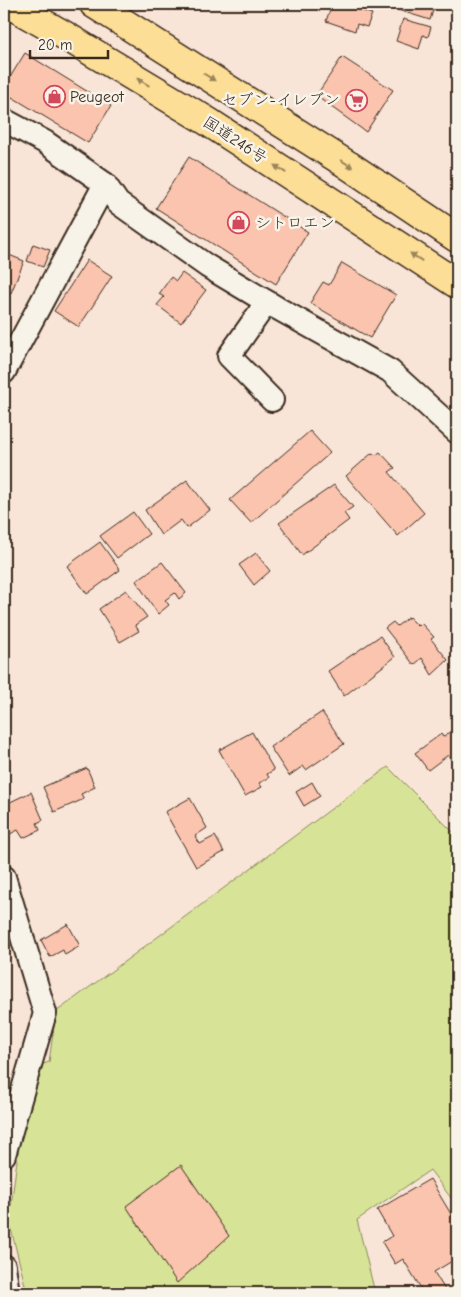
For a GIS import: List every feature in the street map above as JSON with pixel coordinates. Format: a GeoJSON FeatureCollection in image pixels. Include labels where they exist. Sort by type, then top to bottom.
{"type":"FeatureCollection","features":[{"type":"Feature","properties":{"kind":"highway","name":"国道246号"},"geometry":{"type":"LineString","coordinates":[[9,4],[207,121],[457,284]]}},
{"type":"Feature","properties":{"kind":"highway"},"geometry":{"type":"LineString","coordinates":[[94,4],[348,165],[457,238]]}},
{"type":"Feature","properties":{"kind":"street"},"geometry":{"type":"LineString","coordinates":[[4,120],[46,142],[106,184],[118,203],[207,266],[390,371],[457,432]]}},
{"type":"Feature","properties":{"kind":"street"},"geometry":{"type":"LineString","coordinates":[[4,372],[106,184]]}},
{"type":"Feature","properties":{"kind":"street"},"geometry":{"type":"LineString","coordinates":[[267,302],[230,356],[272,400]]}},
{"type":"Feature","properties":{"kind":"street"},"geometry":{"type":"LineString","coordinates":[[4,877],[45,1013],[4,1155]]}},
{"type":"Feature","properties":{"kind":"street"},"geometry":{"type":"LineString","coordinates":[[4,1266],[8,1293]]}},
{"type":"Feature","properties":{"kind":"green space"},"geometry":{"type":"Polygon","coordinates":[[[388,767],[457,836],[457,1206],[430,1170],[357,1220],[375,1293],[27,1293],[9,1221],[29,1069],[49,1062],[56,1012],[388,767]]]}},
{"type":"Feature","properties":{"kind":"building"},"geometry":{"type":"Polygon","coordinates":[[[332,4],[342,4],[372,14],[367,27],[357,24],[355,31],[326,21],[332,4]]]}},
{"type":"Feature","properties":{"kind":"building"},"geometry":{"type":"Polygon","coordinates":[[[400,4],[435,4],[430,20],[398,10],[400,4]]]}},
{"type":"Feature","properties":{"kind":"building"},"geometry":{"type":"Polygon","coordinates":[[[403,19],[431,27],[428,37],[423,35],[419,49],[396,41],[403,19]]]}},
{"type":"Feature","properties":{"kind":"building"},"geometry":{"type":"Polygon","coordinates":[[[25,53],[111,106],[88,143],[12,97],[9,102],[4,99],[4,87],[25,53]]]}},
{"type":"Feature","properties":{"kind":"building"},"geometry":{"type":"Polygon","coordinates":[[[342,57],[393,90],[366,132],[316,96],[342,57]]]}},
{"type":"Feature","properties":{"kind":"building"},"geometry":{"type":"Polygon","coordinates":[[[189,157],[308,232],[276,284],[156,208],[189,157]]]}},
{"type":"Feature","properties":{"kind":"building"},"geometry":{"type":"Polygon","coordinates":[[[33,244],[50,250],[43,267],[27,261],[33,244]]]}},
{"type":"Feature","properties":{"kind":"building"},"geometry":{"type":"Polygon","coordinates":[[[4,253],[24,261],[11,293],[5,291],[4,293],[4,253]]]}},
{"type":"Feature","properties":{"kind":"building"},"geometry":{"type":"Polygon","coordinates":[[[87,260],[112,276],[79,327],[54,311],[87,260]]]}},
{"type":"Feature","properties":{"kind":"building"},"geometry":{"type":"Polygon","coordinates":[[[342,263],[396,295],[370,338],[310,303],[323,282],[329,285],[342,263]]]}},
{"type":"Feature","properties":{"kind":"building"},"geometry":{"type":"Polygon","coordinates":[[[182,273],[206,290],[181,323],[157,305],[164,297],[159,294],[171,277],[176,281],[182,273]]]}},
{"type":"Feature","properties":{"kind":"building"},"geometry":{"type":"Polygon","coordinates":[[[310,431],[330,453],[251,523],[230,500],[310,431]]]}},
{"type":"Feature","properties":{"kind":"building"},"geometry":{"type":"Polygon","coordinates":[[[380,452],[395,468],[389,472],[424,513],[398,536],[346,476],[372,453],[376,455],[380,452]]]}},
{"type":"Feature","properties":{"kind":"building"},"geometry":{"type":"Polygon","coordinates":[[[187,480],[210,510],[187,528],[181,520],[161,535],[145,510],[187,480]]]}},
{"type":"Feature","properties":{"kind":"building"},"geometry":{"type":"Polygon","coordinates":[[[334,485],[353,507],[344,513],[349,520],[302,555],[279,523],[334,485]]]}},
{"type":"Feature","properties":{"kind":"building"},"geometry":{"type":"Polygon","coordinates":[[[133,512],[149,534],[117,558],[100,536],[133,512]]]}},
{"type":"Feature","properties":{"kind":"building"},"geometry":{"type":"Polygon","coordinates":[[[100,542],[120,570],[87,594],[67,566],[100,542]]]}},
{"type":"Feature","properties":{"kind":"building"},"geometry":{"type":"Polygon","coordinates":[[[256,553],[270,571],[254,585],[239,565],[256,553]]]}},
{"type":"Feature","properties":{"kind":"building"},"geometry":{"type":"Polygon","coordinates":[[[162,562],[186,593],[179,599],[175,593],[165,600],[169,605],[158,614],[136,581],[162,562]]]}},
{"type":"Feature","properties":{"kind":"building"},"geometry":{"type":"Polygon","coordinates":[[[126,590],[147,617],[135,625],[139,631],[120,642],[99,609],[126,590]]]}},
{"type":"Feature","properties":{"kind":"building"},"geometry":{"type":"Polygon","coordinates":[[[409,617],[418,626],[421,623],[434,637],[431,639],[448,660],[432,675],[422,658],[414,665],[385,628],[393,622],[397,626],[409,617]]]}},
{"type":"Feature","properties":{"kind":"building"},"geometry":{"type":"Polygon","coordinates":[[[380,636],[395,657],[344,696],[328,671],[380,636]]]}},
{"type":"Feature","properties":{"kind":"building"},"geometry":{"type":"Polygon","coordinates":[[[322,712],[344,744],[306,770],[303,766],[289,776],[270,747],[322,712]]]}},
{"type":"Feature","properties":{"kind":"building"},"geometry":{"type":"Polygon","coordinates":[[[457,726],[457,757],[452,761],[448,755],[428,770],[415,753],[441,734],[443,737],[457,726]]]}},
{"type":"Feature","properties":{"kind":"building"},"geometry":{"type":"Polygon","coordinates":[[[252,732],[274,770],[267,774],[269,778],[259,783],[262,787],[245,796],[219,750],[252,732]]]}},
{"type":"Feature","properties":{"kind":"building"},"geometry":{"type":"Polygon","coordinates":[[[87,768],[95,787],[81,794],[84,799],[54,812],[43,787],[87,768]]]}},
{"type":"Feature","properties":{"kind":"building"},"geometry":{"type":"Polygon","coordinates":[[[312,782],[320,796],[304,806],[296,792],[312,782]]]}},
{"type":"Feature","properties":{"kind":"building"},"geometry":{"type":"Polygon","coordinates":[[[31,792],[43,820],[37,823],[40,830],[23,838],[18,830],[8,835],[4,826],[4,805],[31,792]]]}},
{"type":"Feature","properties":{"kind":"building"},"geometry":{"type":"Polygon","coordinates":[[[190,798],[207,828],[195,836],[200,844],[215,836],[224,852],[196,867],[165,812],[190,798]]]}},
{"type":"Feature","properties":{"kind":"building"},"geometry":{"type":"Polygon","coordinates":[[[68,924],[80,946],[65,955],[63,950],[50,957],[41,940],[68,924]]]}},
{"type":"Feature","properties":{"kind":"building"},"geometry":{"type":"Polygon","coordinates":[[[181,1165],[229,1236],[177,1283],[126,1206],[181,1165]]]}},
{"type":"Feature","properties":{"kind":"building"},"geometry":{"type":"Polygon","coordinates":[[[430,1179],[457,1224],[457,1258],[434,1272],[447,1293],[416,1293],[422,1290],[403,1259],[395,1264],[382,1242],[392,1236],[377,1210],[430,1179]]]}},
{"type":"Feature","properties":{"kind":"place","name":"Peugeot"},"geometry":{"type":"Point","coordinates":[54,97]}},
{"type":"Feature","properties":{"kind":"place","name":"セブン-イレブン"},"geometry":{"type":"Point","coordinates":[356,100]}},
{"type":"Feature","properties":{"kind":"place","name":"シトロエン"},"geometry":{"type":"Point","coordinates":[239,223]}}]}
